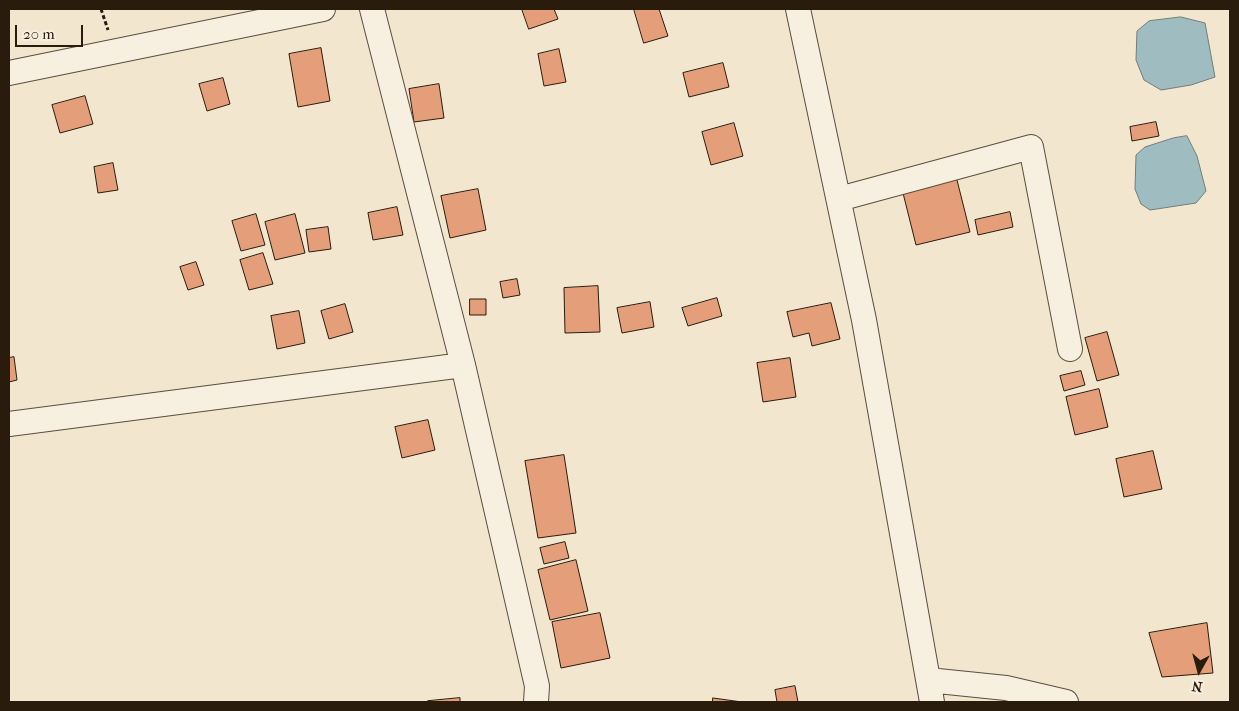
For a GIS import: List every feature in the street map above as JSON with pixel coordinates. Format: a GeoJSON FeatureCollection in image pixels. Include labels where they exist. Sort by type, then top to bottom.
{"type":"FeatureCollection","features":[{"type":"Feature","properties":{"kind":"street"},"geometry":{"type":"LineString","coordinates":[[9,73],[323,9]]}},
{"type":"Feature","properties":{"kind":"street"},"geometry":{"type":"LineString","coordinates":[[372,9],[463,365],[537,686],[536,702]]}},
{"type":"Feature","properties":{"kind":"street"},"geometry":{"type":"LineString","coordinates":[[798,9],[864,320],[930,691],[1006,688],[1066,702]]}},
{"type":"Feature","properties":{"kind":"street"},"geometry":{"type":"LineString","coordinates":[[838,199],[1031,147],[1070,349]]}},
{"type":"Feature","properties":{"kind":"street"},"geometry":{"type":"LineString","coordinates":[[9,424],[463,365]]}},
{"type":"Feature","properties":{"kind":"water"},"geometry":{"type":"Polygon","coordinates":[[[1181,17],[1205,23],[1215,77],[1191,85],[1161,90],[1144,80],[1136,60],[1137,31],[1149,21],[1181,17]]]}},
{"type":"Feature","properties":{"kind":"water"},"geometry":{"type":"Polygon","coordinates":[[[1187,136],[1197,156],[1206,191],[1196,203],[1150,210],[1141,204],[1135,189],[1136,155],[1145,147],[1173,138],[1187,136]]]}},
{"type":"Feature","properties":{"kind":"building"},"geometry":{"type":"Polygon","coordinates":[[[522,9],[554,9],[558,19],[529,29],[522,9]]]}},
{"type":"Feature","properties":{"kind":"building"},"geometry":{"type":"Polygon","coordinates":[[[634,9],[659,9],[668,36],[644,43],[634,9]]]}},
{"type":"Feature","properties":{"kind":"building"},"geometry":{"type":"Polygon","coordinates":[[[321,48],[330,101],[298,107],[289,54],[321,48]]]}},
{"type":"Feature","properties":{"kind":"building"},"geometry":{"type":"Polygon","coordinates":[[[559,49],[566,82],[544,86],[538,54],[559,49]]]}},
{"type":"Feature","properties":{"kind":"building"},"geometry":{"type":"Polygon","coordinates":[[[723,63],[729,87],[689,97],[683,73],[723,63]]]}},
{"type":"Feature","properties":{"kind":"building"},"geometry":{"type":"Polygon","coordinates":[[[223,78],[230,104],[207,111],[199,84],[223,78]]]}},
{"type":"Feature","properties":{"kind":"building"},"geometry":{"type":"Polygon","coordinates":[[[439,84],[444,118],[414,122],[409,89],[439,84]]]}},
{"type":"Feature","properties":{"kind":"building"},"geometry":{"type":"Polygon","coordinates":[[[85,96],[93,124],[60,133],[52,105],[85,96]]]}},
{"type":"Feature","properties":{"kind":"building"},"geometry":{"type":"Polygon","coordinates":[[[1156,122],[1159,136],[1132,141],[1130,127],[1156,122]]]}},
{"type":"Feature","properties":{"kind":"building"},"geometry":{"type":"Polygon","coordinates":[[[734,123],[743,156],[711,165],[702,132],[734,123]]]}},
{"type":"Feature","properties":{"kind":"building"},"geometry":{"type":"Polygon","coordinates":[[[113,163],[118,190],[98,193],[94,167],[113,163]]]}},
{"type":"Feature","properties":{"kind":"building"},"geometry":{"type":"Polygon","coordinates":[[[956,176],[970,232],[916,245],[902,189],[956,176]]]}},
{"type":"Feature","properties":{"kind":"building"},"geometry":{"type":"Polygon","coordinates":[[[478,189],[486,230],[450,238],[441,196],[478,189]]]}},
{"type":"Feature","properties":{"kind":"building"},"geometry":{"type":"Polygon","coordinates":[[[397,207],[403,235],[373,240],[368,213],[397,207]]]}},
{"type":"Feature","properties":{"kind":"building"},"geometry":{"type":"Polygon","coordinates":[[[1010,212],[1013,227],[978,235],[975,220],[1010,212]]]}},
{"type":"Feature","properties":{"kind":"building"},"geometry":{"type":"Polygon","coordinates":[[[256,214],[265,245],[241,251],[232,221],[256,214]]]}},
{"type":"Feature","properties":{"kind":"building"},"geometry":{"type":"Polygon","coordinates":[[[295,214],[305,253],[275,260],[265,222],[295,214]]]}},
{"type":"Feature","properties":{"kind":"building"},"geometry":{"type":"Polygon","coordinates":[[[328,227],[331,249],[309,252],[306,230],[328,227]]]}},
{"type":"Feature","properties":{"kind":"building"},"geometry":{"type":"Polygon","coordinates":[[[263,253],[273,284],[249,290],[240,260],[263,253]]]}},
{"type":"Feature","properties":{"kind":"building"},"geometry":{"type":"Polygon","coordinates":[[[196,262],[204,285],[188,290],[180,267],[196,262]]]}},
{"type":"Feature","properties":{"kind":"building"},"geometry":{"type":"Polygon","coordinates":[[[517,279],[520,295],[503,298],[500,282],[517,279]]]}},
{"type":"Feature","properties":{"kind":"building"},"geometry":{"type":"Polygon","coordinates":[[[598,286],[600,332],[565,333],[564,288],[598,286]]]}},
{"type":"Feature","properties":{"kind":"building"},"geometry":{"type":"Polygon","coordinates":[[[717,298],[722,316],[688,326],[682,308],[717,298]]]}},
{"type":"Feature","properties":{"kind":"building"},"geometry":{"type":"Polygon","coordinates":[[[470,299],[486,299],[486,315],[470,315],[470,299]]]}},
{"type":"Feature","properties":{"kind":"building"},"geometry":{"type":"Polygon","coordinates":[[[650,302],[654,327],[622,333],[617,308],[650,302]]]}},
{"type":"Feature","properties":{"kind":"building"},"geometry":{"type":"Polygon","coordinates":[[[831,303],[840,339],[812,346],[809,333],[793,337],[787,312],[831,303]]]}},
{"type":"Feature","properties":{"kind":"building"},"geometry":{"type":"Polygon","coordinates":[[[345,304],[353,332],[329,339],[321,311],[345,304]]]}},
{"type":"Feature","properties":{"kind":"building"},"geometry":{"type":"Polygon","coordinates":[[[299,311],[305,343],[277,349],[271,316],[299,311]]]}},
{"type":"Feature","properties":{"kind":"building"},"geometry":{"type":"Polygon","coordinates":[[[1107,332],[1119,375],[1097,381],[1085,338],[1107,332]]]}},
{"type":"Feature","properties":{"kind":"building"},"geometry":{"type":"Polygon","coordinates":[[[14,357],[17,380],[9,382],[9,358],[14,357]]]}},
{"type":"Feature","properties":{"kind":"building"},"geometry":{"type":"Polygon","coordinates":[[[790,358],[796,397],[763,402],[757,363],[790,358]]]}},
{"type":"Feature","properties":{"kind":"building"},"geometry":{"type":"Polygon","coordinates":[[[1081,371],[1085,385],[1064,391],[1060,376],[1081,371]]]}},
{"type":"Feature","properties":{"kind":"building"},"geometry":{"type":"Polygon","coordinates":[[[1099,389],[1108,427],[1075,435],[1066,397],[1099,389]]]}},
{"type":"Feature","properties":{"kind":"building"},"geometry":{"type":"Polygon","coordinates":[[[428,420],[435,450],[402,458],[395,427],[428,420]]]}},
{"type":"Feature","properties":{"kind":"building"},"geometry":{"type":"Polygon","coordinates":[[[1153,451],[1162,489],[1124,497],[1116,459],[1153,451]]]}},
{"type":"Feature","properties":{"kind":"building"},"geometry":{"type":"Polygon","coordinates":[[[564,455],[576,533],[538,538],[525,461],[564,455]]]}},
{"type":"Feature","properties":{"kind":"building"},"geometry":{"type":"Polygon","coordinates":[[[565,542],[569,558],[544,564],[540,548],[565,542]]]}},
{"type":"Feature","properties":{"kind":"building"},"geometry":{"type":"Polygon","coordinates":[[[576,560],[588,611],[550,620],[538,570],[576,560]]]}},
{"type":"Feature","properties":{"kind":"building"},"geometry":{"type":"Polygon","coordinates":[[[600,613],[610,658],[561,668],[552,622],[600,613]]]}},
{"type":"Feature","properties":{"kind":"building"},"geometry":{"type":"Polygon","coordinates":[[[1207,623],[1213,673],[1162,677],[1149,633],[1207,623]]]}},
{"type":"Feature","properties":{"kind":"building"},"geometry":{"type":"Polygon","coordinates":[[[795,686],[798,702],[777,702],[775,690],[795,686]]]}},
{"type":"Feature","properties":{"kind":"building"},"geometry":{"type":"Polygon","coordinates":[[[460,698],[460,702],[428,701],[460,698]]]}},
{"type":"Feature","properties":{"kind":"building"},"geometry":{"type":"Polygon","coordinates":[[[713,698],[742,702],[713,702],[713,698]]]}}]}
